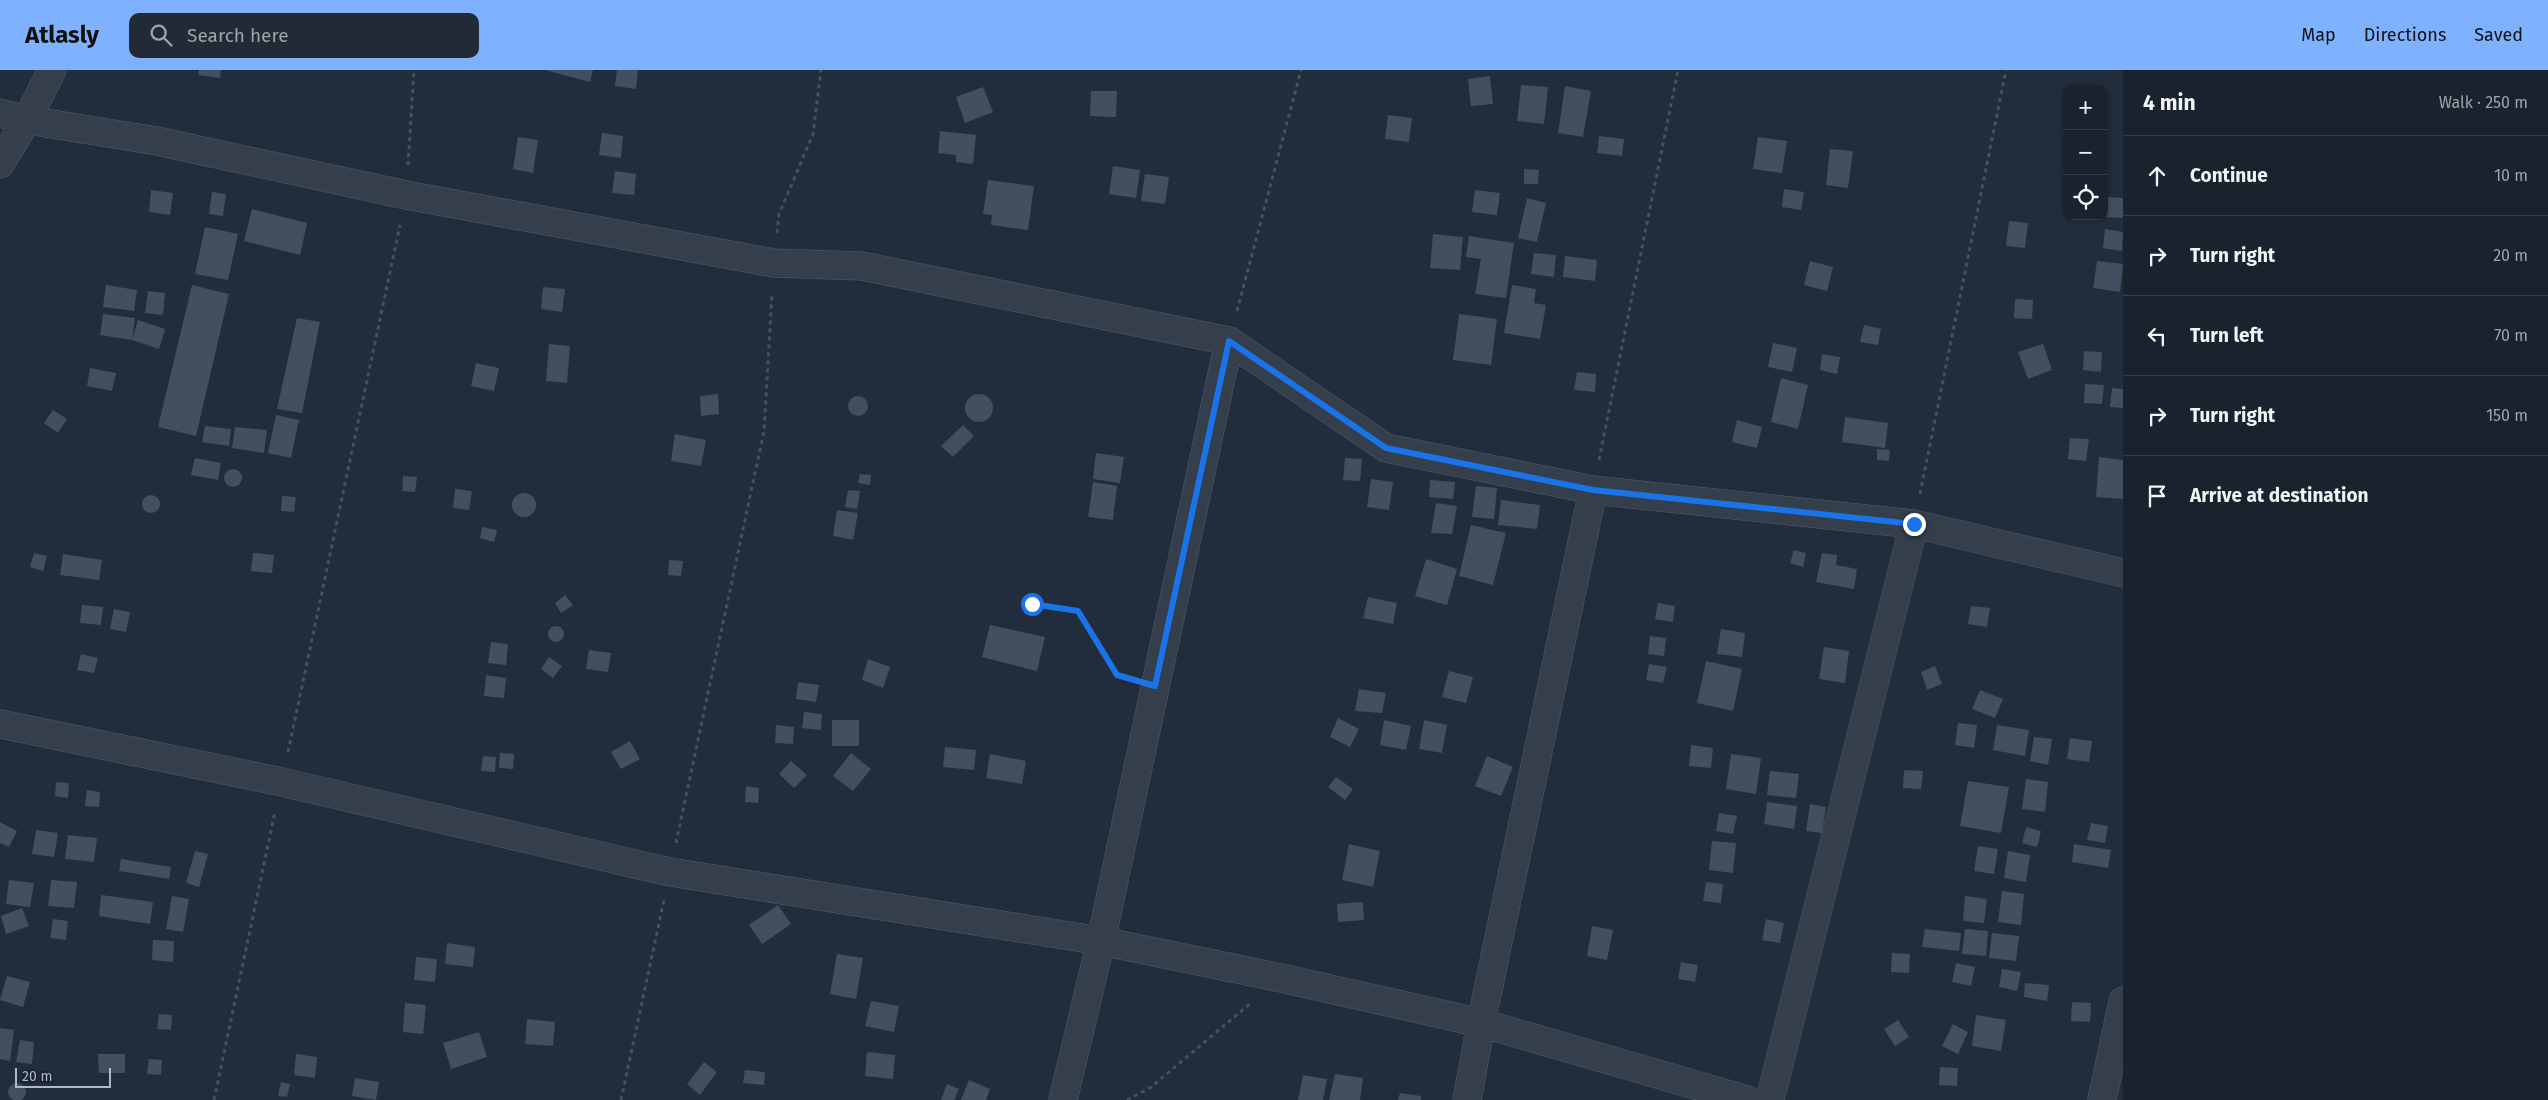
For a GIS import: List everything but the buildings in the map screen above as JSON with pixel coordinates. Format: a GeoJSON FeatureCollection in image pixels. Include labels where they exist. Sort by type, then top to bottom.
{"type":"FeatureCollection","features":[{"type":"Feature","properties":{"kind":"street"},"geometry":{"type":"LineString","coordinates":[[0,164],[27,120],[52,70]]}},
{"type":"Feature","properties":{"kind":"street"},"geometry":{"type":"LineString","coordinates":[[0,113],[27,120],[158,140],[406,195],[774,264],[862,266],[1229,341],[1386,448],[1593,490],[1914,524],[2123,573]]}},
{"type":"Feature","properties":{"kind":"street"},"geometry":{"type":"LineString","coordinates":[[1063,1100],[1101,941],[1229,341]]}},
{"type":"Feature","properties":{"kind":"street"},"geometry":{"type":"LineString","coordinates":[[1467,1100],[1481,1022],[1593,490]]}},
{"type":"Feature","properties":{"kind":"street"},"geometry":{"type":"LineString","coordinates":[[1770,1100],[1914,524]]}},
{"type":"Feature","properties":{"kind":"street"},"geometry":{"type":"LineString","coordinates":[[0,724],[282,782],[670,872],[1101,941],[1281,978],[1481,1022],[1747,1100]]}},
{"type":"Feature","properties":{"kind":"street"},"geometry":{"type":"LineString","coordinates":[[2102,1100],[2123,1001]]}},
{"type":"Feature","properties":{"kind":"path"},"geometry":{"type":"LineString","coordinates":[[214,1100],[406,195],[414,70]]}},
{"type":"Feature","properties":{"kind":"path"},"geometry":{"type":"LineString","coordinates":[[621,1100],[764,431],[774,264],[779,214],[813,134],[820,70]]}},
{"type":"Feature","properties":{"kind":"path"},"geometry":{"type":"LineString","coordinates":[[1229,341],[1301,70]]}},
{"type":"Feature","properties":{"kind":"path"},"geometry":{"type":"LineString","coordinates":[[1593,490],[1678,70]]}},
{"type":"Feature","properties":{"kind":"path"},"geometry":{"type":"LineString","coordinates":[[1914,524],[2006,70]]}},
{"type":"Feature","properties":{"kind":"path"},"geometry":{"type":"LineString","coordinates":[[1032,604],[1078,611],[1117,675],[1155,686]]}},
{"type":"Feature","properties":{"kind":"path"},"geometry":{"type":"LineString","coordinates":[[1127,1100],[1150,1088],[1281,978]]}},
{"type":"Feature","properties":{"kind":"route"},"geometry":{"type":"LineString","coordinates":[[1032,604],[1078,611],[1117,675],[1155,686],[1229,341],[1386,448],[1593,490],[1914,524]]}}]}
